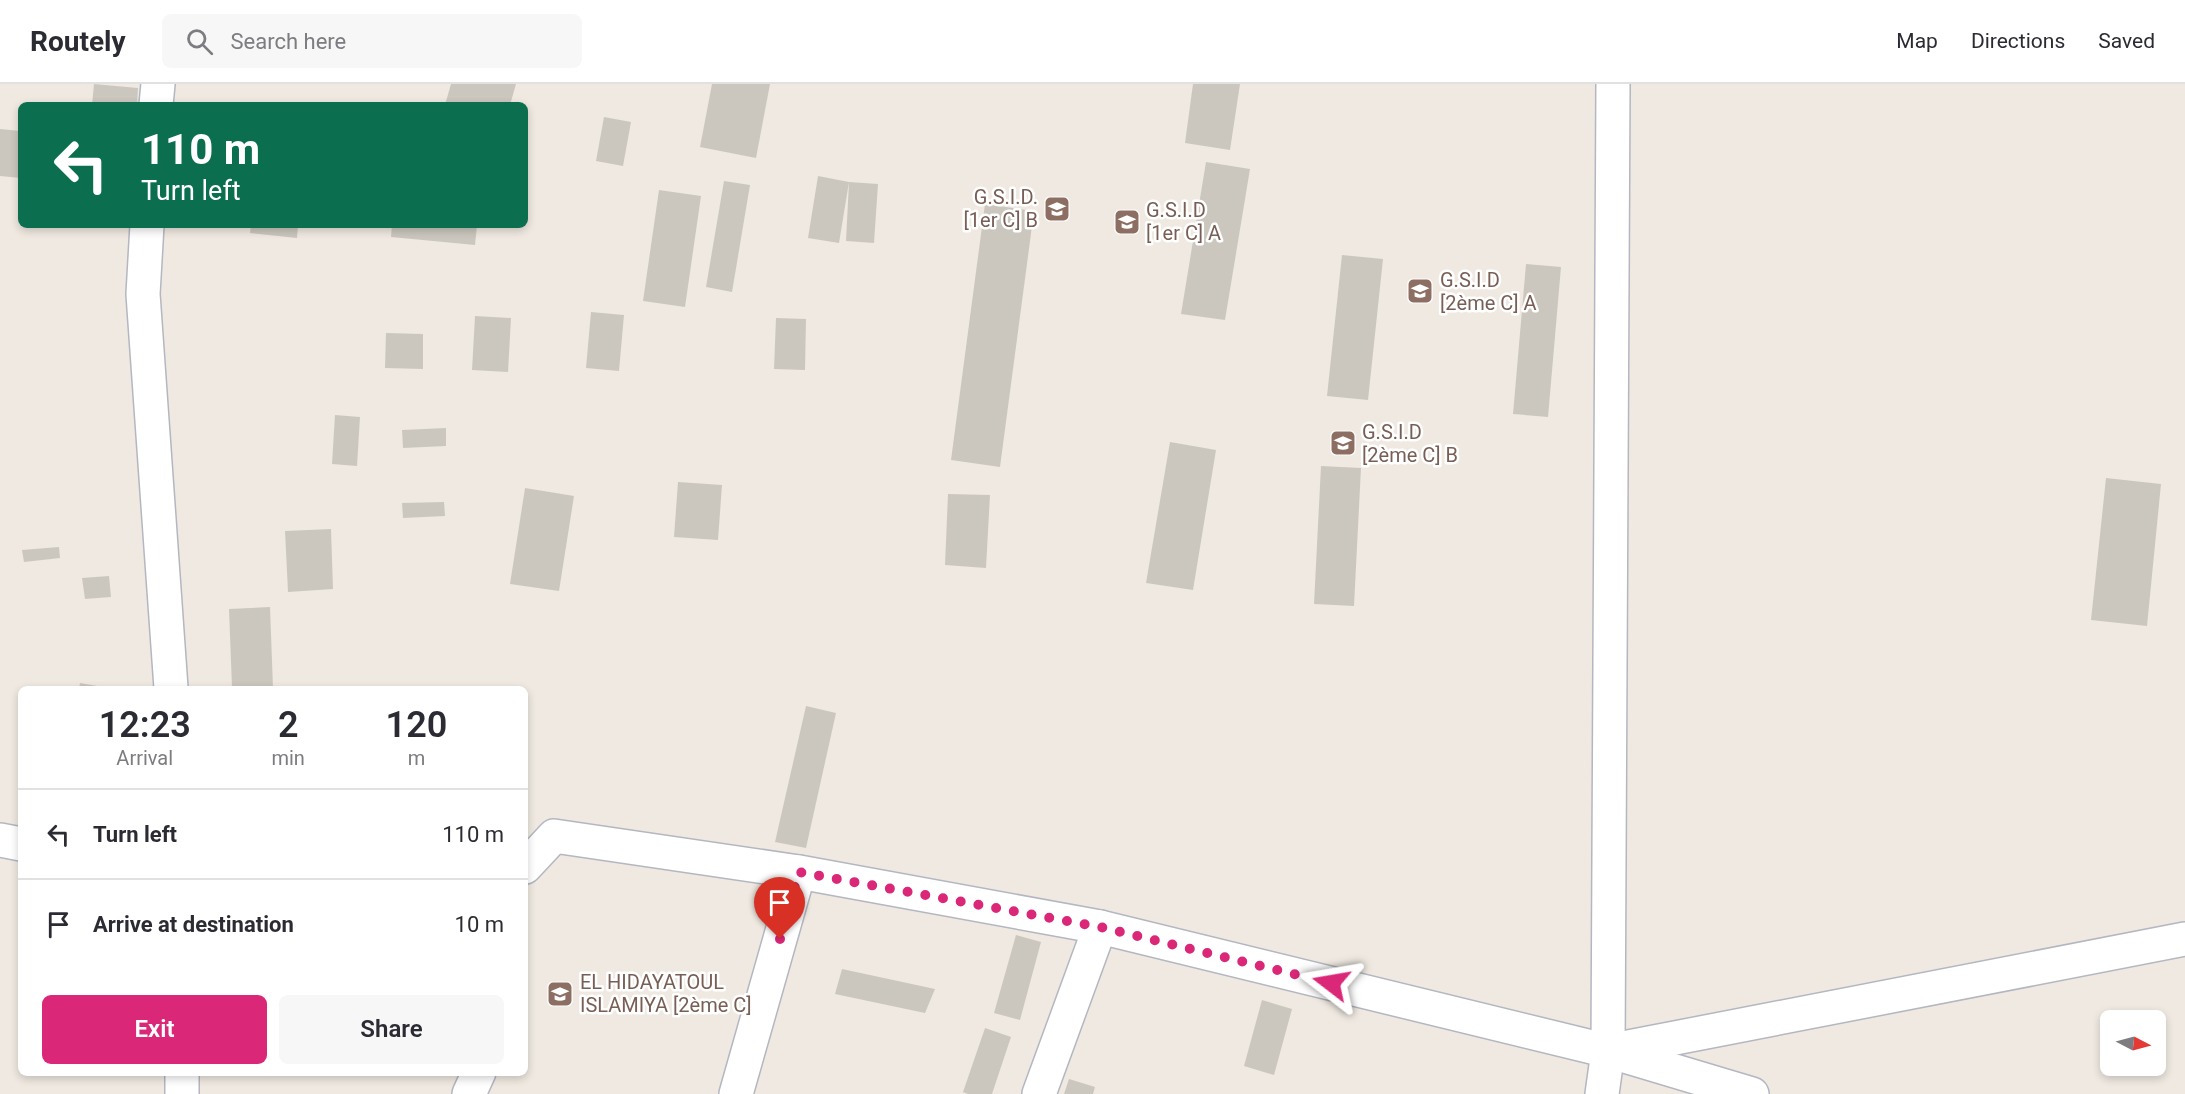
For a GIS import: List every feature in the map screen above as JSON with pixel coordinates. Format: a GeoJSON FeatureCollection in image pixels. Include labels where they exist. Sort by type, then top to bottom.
{"type":"FeatureCollection","features":[{"type":"Feature","properties":{"kind":"street"},"geometry":{"type":"LineString","coordinates":[[156,102],[158,84]]}},
{"type":"Feature","properties":{"kind":"street"},"geometry":{"type":"LineString","coordinates":[[1602,1094],[1608,1051],[1613,84]]}},
{"type":"Feature","properties":{"kind":"street"},"geometry":{"type":"LineString","coordinates":[[147,228],[143,294],[171,686]]}},
{"type":"Feature","properties":{"kind":"street"},"geometry":{"type":"LineString","coordinates":[[528,864],[554,836],[799,872],[1100,927],[1608,1051],[1752,1094]]}},
{"type":"Feature","properties":{"kind":"street"},"geometry":{"type":"LineString","coordinates":[[0,840],[18,843]]}},
{"type":"Feature","properties":{"kind":"street"},"geometry":{"type":"LineString","coordinates":[[736,1094],[799,872]]}},
{"type":"Feature","properties":{"kind":"street"},"geometry":{"type":"LineString","coordinates":[[1039,1094],[1100,927]]}},
{"type":"Feature","properties":{"kind":"street"},"geometry":{"type":"LineString","coordinates":[[1608,1051],[2185,939]]}},
{"type":"Feature","properties":{"kind":"street"},"geometry":{"type":"LineString","coordinates":[[182,1076],[182,1094]]}},
{"type":"Feature","properties":{"kind":"street"},"geometry":{"type":"LineString","coordinates":[[469,1094],[477,1076]]}},
{"type":"Feature","properties":{"kind":"building"},"geometry":{"type":"Polygon","coordinates":[[[94,84],[138,88],[137,102],[92,102],[94,84]]]}},
{"type":"Feature","properties":{"kind":"building"},"geometry":{"type":"Polygon","coordinates":[[[451,84],[516,84],[511,102],[446,102],[451,84]]]}},
{"type":"Feature","properties":{"kind":"building"},"geometry":{"type":"Polygon","coordinates":[[[712,84],[770,84],[756,158],[700,147],[712,84]]]}},
{"type":"Feature","properties":{"kind":"building"},"geometry":{"type":"Polygon","coordinates":[[[1193,84],[1240,84],[1230,150],[1185,143],[1193,84]]]}},
{"type":"Feature","properties":{"kind":"building"},"geometry":{"type":"Polygon","coordinates":[[[604,117],[631,122],[623,166],[596,161],[604,117]]]}},
{"type":"Feature","properties":{"kind":"building"},"geometry":{"type":"Polygon","coordinates":[[[0,129],[18,131],[18,178],[0,176],[0,129]]]}},
{"type":"Feature","properties":{"kind":"building"},"geometry":{"type":"Polygon","coordinates":[[[1206,162],[1250,169],[1225,320],[1181,314],[1206,162]]]}},
{"type":"Feature","properties":{"kind":"building"},"geometry":{"type":"Polygon","coordinates":[[[818,176],[849,182],[839,243],[808,238],[818,176]]]}},
{"type":"Feature","properties":{"kind":"building"},"geometry":{"type":"Polygon","coordinates":[[[724,181],[750,185],[732,292],[706,287],[724,181]]]}},
{"type":"Feature","properties":{"kind":"building"},"geometry":{"type":"Polygon","coordinates":[[[849,182],[878,184],[874,243],[846,241],[849,182]]]}},
{"type":"Feature","properties":{"kind":"building"},"geometry":{"type":"Polygon","coordinates":[[[659,190],[701,196],[685,307],[643,301],[659,190]]]}},
{"type":"Feature","properties":{"kind":"building"},"geometry":{"type":"Polygon","coordinates":[[[985,204],[1034,211],[1000,467],[951,460],[985,204]]]}},
{"type":"Feature","properties":{"kind":"building"},"geometry":{"type":"Polygon","coordinates":[[[251,228],[298,228],[297,238],[250,233],[251,228]]]}},
{"type":"Feature","properties":{"kind":"building"},"geometry":{"type":"Polygon","coordinates":[[[392,228],[477,228],[475,245],[391,237],[392,228]]]}},
{"type":"Feature","properties":{"kind":"building"},"geometry":{"type":"Polygon","coordinates":[[[1342,255],[1383,259],[1368,400],[1327,396],[1342,255]]]}},
{"type":"Feature","properties":{"kind":"building"},"geometry":{"type":"Polygon","coordinates":[[[1526,264],[1561,267],[1548,417],[1513,414],[1526,264]]]}},
{"type":"Feature","properties":{"kind":"building"},"geometry":{"type":"Polygon","coordinates":[[[591,312],[624,315],[619,371],[586,368],[591,312]]]}},
{"type":"Feature","properties":{"kind":"building"},"geometry":{"type":"Polygon","coordinates":[[[475,316],[511,318],[508,372],[472,370],[475,316]]]}},
{"type":"Feature","properties":{"kind":"building"},"geometry":{"type":"Polygon","coordinates":[[[776,318],[806,319],[805,370],[774,369],[776,318]]]}},
{"type":"Feature","properties":{"kind":"building"},"geometry":{"type":"Polygon","coordinates":[[[386,333],[423,334],[423,369],[385,368],[386,333]]]}},
{"type":"Feature","properties":{"kind":"building"},"geometry":{"type":"Polygon","coordinates":[[[335,415],[360,417],[357,466],[332,464],[335,415]]]}},
{"type":"Feature","properties":{"kind":"building"},"geometry":{"type":"Polygon","coordinates":[[[446,428],[446,446],[403,448],[402,430],[446,428]]]}},
{"type":"Feature","properties":{"kind":"building"},"geometry":{"type":"Polygon","coordinates":[[[1170,442],[1216,450],[1193,590],[1146,583],[1170,442]]]}},
{"type":"Feature","properties":{"kind":"building"},"geometry":{"type":"Polygon","coordinates":[[[1321,466],[1361,468],[1354,606],[1314,604],[1321,466]]]}},
{"type":"Feature","properties":{"kind":"building"},"geometry":{"type":"Polygon","coordinates":[[[2106,478],[2161,484],[2147,626],[2091,620],[2106,478]]]}},
{"type":"Feature","properties":{"kind":"building"},"geometry":{"type":"Polygon","coordinates":[[[678,482],[722,485],[718,540],[674,537],[678,482]]]}},
{"type":"Feature","properties":{"kind":"building"},"geometry":{"type":"Polygon","coordinates":[[[525,488],[574,496],[559,591],[510,584],[525,488]]]}},
{"type":"Feature","properties":{"kind":"building"},"geometry":{"type":"Polygon","coordinates":[[[948,494],[990,495],[986,568],[945,565],[948,494]]]}},
{"type":"Feature","properties":{"kind":"building"},"geometry":{"type":"Polygon","coordinates":[[[444,502],[445,516],[403,518],[402,503],[444,502]]]}},
{"type":"Feature","properties":{"kind":"building"},"geometry":{"type":"Polygon","coordinates":[[[331,529],[333,589],[288,592],[285,531],[331,529]]]}},
{"type":"Feature","properties":{"kind":"building"},"geometry":{"type":"Polygon","coordinates":[[[59,547],[60,558],[24,562],[22,550],[59,547]]]}},
{"type":"Feature","properties":{"kind":"building"},"geometry":{"type":"Polygon","coordinates":[[[109,576],[111,597],[85,599],[82,578],[109,576]]]}},
{"type":"Feature","properties":{"kind":"building"},"geometry":{"type":"Polygon","coordinates":[[[270,607],[273,686],[232,686],[229,609],[270,607]]]}},
{"type":"Feature","properties":{"kind":"building"},"geometry":{"type":"Polygon","coordinates":[[[80,683],[97,686],[79,686],[80,683]]]}},
{"type":"Feature","properties":{"kind":"building"},"geometry":{"type":"Polygon","coordinates":[[[806,706],[836,713],[806,848],[775,842],[806,706]]]}},
{"type":"Feature","properties":{"kind":"building"},"geometry":{"type":"Polygon","coordinates":[[[1016,935],[1041,942],[1020,1020],[994,1013],[1016,935]]]}},
{"type":"Feature","properties":{"kind":"building"},"geometry":{"type":"Polygon","coordinates":[[[842,969],[935,989],[925,1013],[835,994],[842,969]]]}},
{"type":"Feature","properties":{"kind":"building"},"geometry":{"type":"Polygon","coordinates":[[[1262,1000],[1292,1009],[1274,1075],[1244,1066],[1262,1000]]]}},
{"type":"Feature","properties":{"kind":"building"},"geometry":{"type":"Polygon","coordinates":[[[985,1028],[1011,1037],[992,1094],[968,1094],[963,1092],[985,1028]]]}},
{"type":"Feature","properties":{"kind":"building"},"geometry":{"type":"Polygon","coordinates":[[[1069,1079],[1095,1087],[1093,1094],[1064,1094],[1069,1079]]]}},
{"type":"Feature","properties":{"kind":"place","name":"G.S.I.D. [1er C] B"},"geometry":{"type":"Point","coordinates":[1057,209]}},
{"type":"Feature","properties":{"kind":"place","name":"G.S.I.D [1er C] A"},"geometry":{"type":"Point","coordinates":[1127,222]}},
{"type":"Feature","properties":{"kind":"place","name":"G.S.I.D [2ème C] A"},"geometry":{"type":"Point","coordinates":[1420,291]}},
{"type":"Feature","properties":{"kind":"place","name":"G.S.I.D [2ème C] B"},"geometry":{"type":"Point","coordinates":[1343,443]}},
{"type":"Feature","properties":{"kind":"place","name":"EL HIDAYATOUL ISLAMIYA [2ème C]"},"geometry":{"type":"Point","coordinates":[560,994]}},
{"type":"Feature","properties":{"kind":"route"},"geometry":{"type":"LineString","coordinates":[[780,939],[799,872],[1100,927],[1331,983]]}}]}
